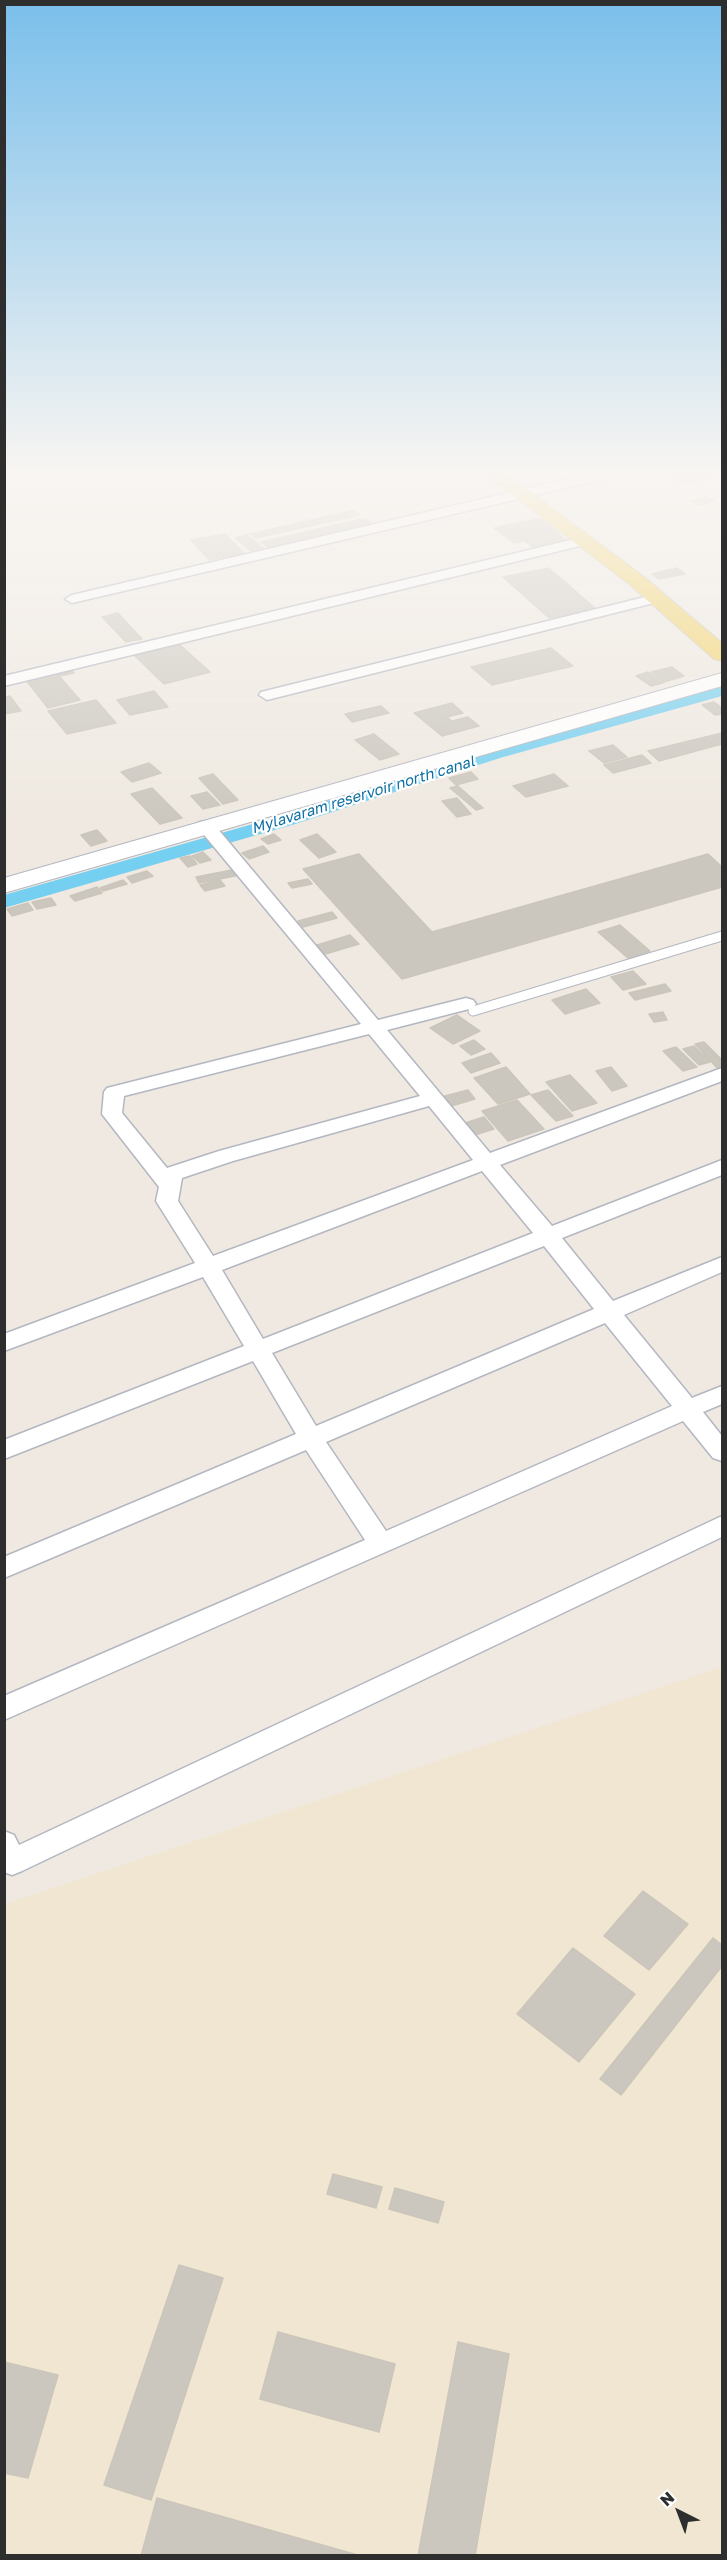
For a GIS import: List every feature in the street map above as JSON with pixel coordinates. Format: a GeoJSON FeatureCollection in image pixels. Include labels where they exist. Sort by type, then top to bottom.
{"type":"FeatureCollection","features":[{"type":"Feature","properties":{"kind":"main road"},"geometry":{"type":"LineString","coordinates":[[644,587],[723,654]]}},
{"type":"Feature","properties":{"kind":"main road"},"geometry":{"type":"LineString","coordinates":[[4,886],[723,679]]}},
{"type":"Feature","properties":{"kind":"street"},"geometry":{"type":"LineString","coordinates":[[72,599],[121,587]]}},
{"type":"Feature","properties":{"kind":"street"},"geometry":{"type":"LineString","coordinates":[[4,681],[391,587]]}},
{"type":"Feature","properties":{"kind":"street"},"geometry":{"type":"LineString","coordinates":[[267,695],[657,598]]}},
{"type":"Feature","properties":{"kind":"street"},"geometry":{"type":"LineString","coordinates":[[206,826],[431,1099],[548,1236],[723,1452]]}},
{"type":"Feature","properties":{"kind":"street"},"geometry":{"type":"LineString","coordinates":[[170,1186],[112,1114],[114,1092],[371,1027],[470,1007]]}},
{"type":"Feature","properties":{"kind":"street"},"geometry":{"type":"LineString","coordinates":[[4,1344],[723,1074]]}},
{"type":"Feature","properties":{"kind":"street"},"geometry":{"type":"LineString","coordinates":[[381,1544],[311,1438],[167,1201],[172,1174],[431,1099]]}},
{"type":"Feature","properties":{"kind":"street"},"geometry":{"type":"LineString","coordinates":[[4,1450],[723,1167]]}},
{"type":"Feature","properties":{"kind":"street"},"geometry":{"type":"LineString","coordinates":[[4,1568],[723,1264]]}},
{"type":"Feature","properties":{"kind":"street"},"geometry":{"type":"LineString","coordinates":[[4,1709],[723,1394]]}},
{"type":"Feature","properties":{"kind":"street"},"geometry":{"type":"LineString","coordinates":[[4,1844],[12,1862],[723,1526]]}},
{"type":"Feature","properties":{"kind":"lane"},"geometry":{"type":"LineString","coordinates":[[470,1007],[723,936]]}},
{"type":"Feature","properties":{"kind":"shaded area"},"geometry":{"type":"Polygon","coordinates":[[[722,1667],[722,2555],[5,2555],[4,1904],[722,1667]]]}},
{"type":"Feature","properties":{"kind":"building"},"geometry":{"type":"Polygon","coordinates":[[[515,587],[571,587],[596,609],[549,618],[515,587]]]}},
{"type":"Feature","properties":{"kind":"building"},"geometry":{"type":"Polygon","coordinates":[[[118,613],[142,639],[126,642],[102,617],[118,613]]]}},
{"type":"Feature","properties":{"kind":"building"},"geometry":{"type":"Polygon","coordinates":[[[179,644],[210,672],[164,684],[134,655],[179,644]]]}},
{"type":"Feature","properties":{"kind":"building"},"geometry":{"type":"Polygon","coordinates":[[[551,648],[573,666],[492,685],[471,667],[551,648]]]}},
{"type":"Feature","properties":{"kind":"building"},"geometry":{"type":"Polygon","coordinates":[[[672,667],[684,676],[664,682],[651,672],[672,667]]]}},
{"type":"Feature","properties":{"kind":"building"},"geometry":{"type":"Polygon","coordinates":[[[71,669],[74,673],[28,683],[25,679],[71,669]]]}},
{"type":"Feature","properties":{"kind":"building"},"geometry":{"type":"Polygon","coordinates":[[[648,672],[663,683],[651,686],[636,676],[648,672]]]}},
{"type":"Feature","properties":{"kind":"building"},"geometry":{"type":"Polygon","coordinates":[[[60,677],[80,700],[48,708],[29,684],[60,677]]]}},
{"type":"Feature","properties":{"kind":"building"},"geometry":{"type":"Polygon","coordinates":[[[154,691],[168,707],[130,715],[117,700],[154,691]]]}},
{"type":"Feature","properties":{"kind":"building"},"geometry":{"type":"Polygon","coordinates":[[[10,696],[21,711],[4,714],[4,697],[10,696]]]}},
{"type":"Feature","properties":{"kind":"building"},"geometry":{"type":"Polygon","coordinates":[[[96,700],[116,723],[67,734],[48,711],[96,700]]]}},
{"type":"Feature","properties":{"kind":"building"},"geometry":{"type":"Polygon","coordinates":[[[714,702],[722,708],[722,714],[715,715],[702,705],[714,702]]]}},
{"type":"Feature","properties":{"kind":"building"},"geometry":{"type":"Polygon","coordinates":[[[452,703],[463,713],[447,717],[452,721],[468,717],[479,726],[442,736],[414,713],[452,703]]]}},
{"type":"Feature","properties":{"kind":"building"},"geometry":{"type":"Polygon","coordinates":[[[381,706],[389,713],[352,722],[345,714],[381,706]]]}},
{"type":"Feature","properties":{"kind":"building"},"geometry":{"type":"Polygon","coordinates":[[[722,733],[722,744],[659,761],[648,751],[722,733]]]}},
{"type":"Feature","properties":{"kind":"building"},"geometry":{"type":"Polygon","coordinates":[[[374,734],[399,754],[380,760],[355,740],[374,734]]]}},
{"type":"Feature","properties":{"kind":"building"},"geometry":{"type":"Polygon","coordinates":[[[613,745],[627,757],[604,763],[589,751],[613,745]]]}},
{"type":"Feature","properties":{"kind":"building"},"geometry":{"type":"Polygon","coordinates":[[[642,755],[651,763],[613,773],[604,765],[642,755]]]}},
{"type":"Feature","properties":{"kind":"building"},"geometry":{"type":"Polygon","coordinates":[[[149,763],[161,773],[132,782],[121,772],[149,763]]]}},
{"type":"Feature","properties":{"kind":"building"},"geometry":{"type":"Polygon","coordinates":[[[471,772],[478,779],[456,785],[449,778],[471,772]]]}},
{"type":"Feature","properties":{"kind":"building"},"geometry":{"type":"Polygon","coordinates":[[[213,774],[238,800],[223,804],[199,778],[213,774]]]}},
{"type":"Feature","properties":{"kind":"building"},"geometry":{"type":"Polygon","coordinates":[[[554,774],[568,786],[526,797],[513,786],[554,774]]]}},
{"type":"Feature","properties":{"kind":"building"},"geometry":{"type":"Polygon","coordinates":[[[458,786],[483,808],[476,810],[450,788],[458,786]]]}},
{"type":"Feature","properties":{"kind":"building"},"geometry":{"type":"Polygon","coordinates":[[[152,788],[182,818],[160,824],[131,794],[152,788]]]}},
{"type":"Feature","properties":{"kind":"building"},"geometry":{"type":"Polygon","coordinates":[[[207,792],[220,805],[203,809],[191,796],[207,792]]]}},
{"type":"Feature","properties":{"kind":"building"},"geometry":{"type":"Polygon","coordinates":[[[457,798],[471,814],[457,817],[442,801],[457,798]]]}},
{"type":"Feature","properties":{"kind":"building"},"geometry":{"type":"Polygon","coordinates":[[[97,830],[107,841],[91,846],[81,835],[97,830]]]}},
{"type":"Feature","properties":{"kind":"building"},"geometry":{"type":"Polygon","coordinates":[[[274,834],[281,840],[268,844],[261,839],[274,834]]]}},
{"type":"Feature","properties":{"kind":"building"},"geometry":{"type":"Polygon","coordinates":[[[317,834],[336,852],[319,858],[300,840],[317,834]]]}},
{"type":"Feature","properties":{"kind":"building"},"geometry":{"type":"Polygon","coordinates":[[[263,846],[269,852],[249,859],[242,853],[263,846]]]}},
{"type":"Feature","properties":{"kind":"building"},"geometry":{"type":"Polygon","coordinates":[[[203,852],[211,860],[200,863],[192,856],[203,852]]]}},
{"type":"Feature","properties":{"kind":"building"},"geometry":{"type":"Polygon","coordinates":[[[359,854],[432,932],[708,854],[722,867],[722,887],[402,979],[303,869],[359,854]]]}},
{"type":"Feature","properties":{"kind":"building"},"geometry":{"type":"Polygon","coordinates":[[[190,856],[197,864],[188,867],[180,858],[190,856]]]}},
{"type":"Feature","properties":{"kind":"building"},"geometry":{"type":"Polygon","coordinates":[[[237,869],[240,875],[199,883],[196,877],[237,869]]]}},
{"type":"Feature","properties":{"kind":"building"},"geometry":{"type":"Polygon","coordinates":[[[147,871],[153,876],[132,883],[127,877],[147,871]]]}},
{"type":"Feature","properties":{"kind":"building"},"geometry":{"type":"Polygon","coordinates":[[[308,879],[312,884],[292,888],[288,883],[308,879]]]}},
{"type":"Feature","properties":{"kind":"building"},"geometry":{"type":"Polygon","coordinates":[[[123,880],[127,884],[103,891],[100,888],[123,880]]]}},
{"type":"Feature","properties":{"kind":"building"},"geometry":{"type":"Polygon","coordinates":[[[220,880],[225,886],[205,891],[200,885],[220,880]]]}},
{"type":"Feature","properties":{"kind":"building"},"geometry":{"type":"Polygon","coordinates":[[[97,887],[102,893],[75,901],[70,896],[97,887]]]}},
{"type":"Feature","properties":{"kind":"building"},"geometry":{"type":"Polygon","coordinates":[[[51,898],[56,905],[37,909],[32,902],[51,898]]]}},
{"type":"Feature","properties":{"kind":"building"},"geometry":{"type":"Polygon","coordinates":[[[28,903],[33,910],[12,916],[7,909],[28,903]]]}},
{"type":"Feature","properties":{"kind":"building"},"geometry":{"type":"Polygon","coordinates":[[[332,912],[337,918],[303,927],[298,921],[332,912]]]}},
{"type":"Feature","properties":{"kind":"building"},"geometry":{"type":"Polygon","coordinates":[[[620,925],[650,951],[629,959],[598,932],[620,925]]]}},
{"type":"Feature","properties":{"kind":"building"},"geometry":{"type":"Polygon","coordinates":[[[350,935],[359,944],[322,955],[314,946],[350,935]]]}},
{"type":"Feature","properties":{"kind":"building"},"geometry":{"type":"Polygon","coordinates":[[[633,971],[646,984],[623,990],[611,977],[633,971]]]}},
{"type":"Feature","properties":{"kind":"building"},"geometry":{"type":"Polygon","coordinates":[[[665,984],[671,991],[635,1000],[629,993],[665,984]]]}},
{"type":"Feature","properties":{"kind":"building"},"geometry":{"type":"Polygon","coordinates":[[[586,989],[600,1003],[565,1014],[552,1000],[586,989]]]}},
{"type":"Feature","properties":{"kind":"building"},"geometry":{"type":"Polygon","coordinates":[[[663,1012],[667,1020],[654,1022],[649,1014],[663,1012]]]}},
{"type":"Feature","properties":{"kind":"building"},"geometry":{"type":"Polygon","coordinates":[[[457,1015],[480,1031],[453,1044],[430,1028],[457,1015]]]}},
{"type":"Feature","properties":{"kind":"building"},"geometry":{"type":"Polygon","coordinates":[[[474,1040],[485,1049],[471,1055],[460,1046],[474,1040]]]}},
{"type":"Feature","properties":{"kind":"building"},"geometry":{"type":"Polygon","coordinates":[[[704,1042],[722,1060],[722,1069],[719,1070],[695,1044],[704,1042]]]}},
{"type":"Feature","properties":{"kind":"building"},"geometry":{"type":"Polygon","coordinates":[[[694,1046],[710,1062],[699,1065],[683,1049],[694,1046]]]}},
{"type":"Feature","properties":{"kind":"building"},"geometry":{"type":"Polygon","coordinates":[[[676,1047],[697,1067],[683,1071],[663,1051],[676,1047]]]}},
{"type":"Feature","properties":{"kind":"building"},"geometry":{"type":"Polygon","coordinates":[[[491,1053],[500,1063],[471,1073],[462,1063],[491,1053]]]}},
{"type":"Feature","properties":{"kind":"building"},"geometry":{"type":"Polygon","coordinates":[[[506,1067],[530,1094],[498,1104],[474,1078],[506,1067]]]}},
{"type":"Feature","properties":{"kind":"building"},"geometry":{"type":"Polygon","coordinates":[[[611,1067],[627,1086],[612,1091],[596,1071],[611,1067]]]}},
{"type":"Feature","properties":{"kind":"building"},"geometry":{"type":"Polygon","coordinates":[[[570,1075],[597,1103],[572,1111],[546,1082],[570,1075]]]}},
{"type":"Feature","properties":{"kind":"building"},"geometry":{"type":"Polygon","coordinates":[[[468,1090],[475,1099],[448,1107],[441,1097],[468,1090]]]}},
{"type":"Feature","properties":{"kind":"building"},"geometry":{"type":"Polygon","coordinates":[[[548,1090],[573,1116],[556,1121],[531,1095],[548,1090]]]}},
{"type":"Feature","properties":{"kind":"building"},"geometry":{"type":"Polygon","coordinates":[[[517,1100],[544,1129],[508,1141],[482,1111],[517,1100]]]}},
{"type":"Feature","properties":{"kind":"building"},"geometry":{"type":"Polygon","coordinates":[[[484,1117],[494,1129],[475,1135],[465,1123],[484,1117]]]}},
{"type":"Feature","properties":{"kind":"building"},"geometry":{"type":"Polygon","coordinates":[[[643,1891],[688,1924],[649,1970],[604,1936],[643,1891]]]}},
{"type":"Feature","properties":{"kind":"building"},"geometry":{"type":"Polygon","coordinates":[[[713,1938],[722,1945],[722,1966],[621,2095],[600,2079],[713,1938]]]}},
{"type":"Feature","properties":{"kind":"building"},"geometry":{"type":"Polygon","coordinates":[[[573,1948],[635,1994],[579,2062],[517,2014],[573,1948]]]}},
{"type":"Feature","properties":{"kind":"building"},"geometry":{"type":"Polygon","coordinates":[[[333,2174],[382,2187],[376,2208],[327,2194],[333,2174]]]}},
{"type":"Feature","properties":{"kind":"building"},"geometry":{"type":"Polygon","coordinates":[[[395,2188],[444,2202],[438,2223],[389,2209],[395,2188]]]}},
{"type":"Feature","properties":{"kind":"building"},"geometry":{"type":"Polygon","coordinates":[[[179,2265],[223,2278],[151,2500],[104,2485],[179,2265]]]}},
{"type":"Feature","properties":{"kind":"building"},"geometry":{"type":"Polygon","coordinates":[[[278,2332],[395,2364],[379,2432],[260,2399],[278,2332]]]}},
{"type":"Feature","properties":{"kind":"building"},"geometry":{"type":"Polygon","coordinates":[[[458,2342],[509,2354],[475,2556],[418,2556],[458,2342]]]}},
{"type":"Feature","properties":{"kind":"building"},"geometry":{"type":"Polygon","coordinates":[[[4,2362],[58,2375],[28,2478],[4,2473],[4,2362]]]}},
{"type":"Feature","properties":{"kind":"building"},"geometry":{"type":"Polygon","coordinates":[[[157,2498],[361,2556],[141,2556],[157,2498]]]}},
{"type":"Feature","properties":{"kind":"waterway","name":"Mylavaram reservoir north canal"},"geometry":{"type":"LineString","coordinates":[[4,902],[288,820],[493,754],[722,691]]}}]}
